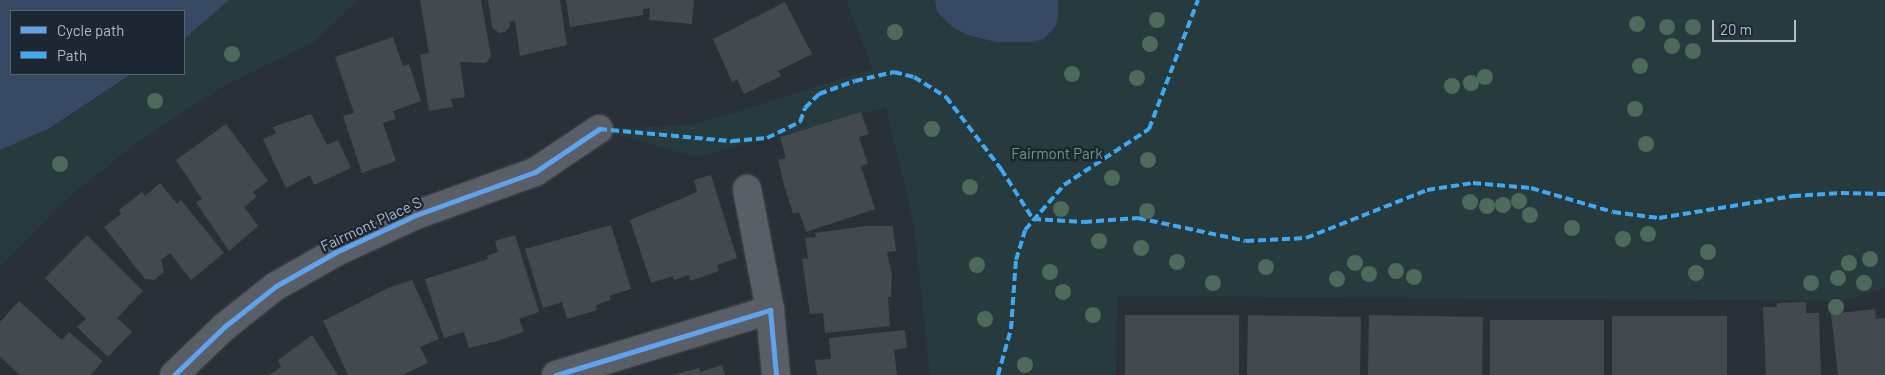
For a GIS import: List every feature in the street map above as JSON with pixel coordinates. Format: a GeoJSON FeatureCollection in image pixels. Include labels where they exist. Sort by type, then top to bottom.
{"type":"FeatureCollection","features":[{"type":"Feature","properties":{"kind":"street","name":"Fairmont Place S"},"geometry":{"type":"LineString","coordinates":[[174,375],[224,327],[276,286],[336,252],[416,215],[535,172],[599,130]]}},
{"type":"Feature","properties":{"kind":"street"},"geometry":{"type":"LineString","coordinates":[[747,189],[770,310],[776,375]]}},
{"type":"Feature","properties":{"kind":"street"},"geometry":{"type":"LineString","coordinates":[[556,375],[770,310]]}},
{"type":"Feature","properties":{"kind":"green space"},"geometry":{"type":"Polygon","coordinates":[[[0,0],[358,0],[314,42],[222,87],[139,141],[65,200],[0,266],[0,0]]]}},
{"type":"Feature","properties":{"kind":"green space","name":"Fairmont Park"},"geometry":{"type":"Polygon","coordinates":[[[846,0],[1885,0],[1885,288],[1843,301],[1117,296],[1116,375],[930,375],[914,224],[886,108],[696,157],[599,129],[693,125],[873,69],[846,0]]]}},
{"type":"Feature","properties":{"kind":"water"},"geometry":{"type":"Polygon","coordinates":[[[0,0],[229,0],[185,38],[185,10],[10,10],[10,75],[129,75],[48,129],[0,150],[0,0]]]}},
{"type":"Feature","properties":{"kind":"water"},"geometry":{"type":"Polygon","coordinates":[[[935,0],[1058,0],[1058,16],[1056,26],[1043,39],[1032,42],[996,42],[968,35],[954,28],[937,12],[935,0]]]}},
{"type":"Feature","properties":{"kind":"building"},"geometry":{"type":"Polygon","coordinates":[[[420,0],[481,0],[491,56],[486,63],[460,62],[465,97],[451,99],[453,107],[429,111],[420,55],[429,53],[420,0]]]}},
{"type":"Feature","properties":{"kind":"building"},"geometry":{"type":"Polygon","coordinates":[[[488,0],[560,0],[567,45],[520,56],[515,21],[510,22],[510,27],[505,32],[499,33],[492,27],[488,0]]]}},
{"type":"Feature","properties":{"kind":"building"},"geometry":{"type":"Polygon","coordinates":[[[566,0],[694,0],[692,24],[649,20],[650,8],[643,9],[643,15],[570,27],[566,0]]]}},
{"type":"Feature","properties":{"kind":"building"},"geometry":{"type":"Polygon","coordinates":[[[785,2],[812,54],[778,71],[781,76],[744,94],[737,79],[732,82],[713,39],[785,2]]]}},
{"type":"Feature","properties":{"kind":"building"},"geometry":{"type":"Polygon","coordinates":[[[393,37],[403,66],[409,64],[421,101],[393,111],[396,119],[383,123],[396,161],[362,173],[343,116],[354,113],[335,57],[393,37]]]}},
{"type":"Feature","properties":{"kind":"building"},"geometry":{"type":"Polygon","coordinates":[[[861,112],[869,134],[859,137],[868,164],[861,166],[875,209],[806,232],[799,212],[793,214],[784,185],[778,160],[786,158],[780,137],[861,112]]]}},
{"type":"Feature","properties":{"kind":"building"},"geometry":{"type":"Polygon","coordinates":[[[311,114],[327,145],[338,140],[351,168],[314,185],[310,175],[286,188],[263,139],[276,133],[273,127],[311,114]]]}},
{"type":"Feature","properties":{"kind":"building"},"geometry":{"type":"Polygon","coordinates":[[[226,124],[268,181],[253,192],[257,197],[244,207],[258,226],[229,251],[196,202],[202,199],[176,160],[226,124]]]}},
{"type":"Feature","properties":{"kind":"building"},"geometry":{"type":"Polygon","coordinates":[[[711,175],[737,258],[717,265],[719,271],[690,281],[689,275],[674,280],[673,276],[651,283],[630,220],[697,192],[694,180],[711,175]]]}},
{"type":"Feature","properties":{"kind":"building"},"geometry":{"type":"Polygon","coordinates":[[[160,183],[177,204],[181,200],[224,253],[191,280],[170,253],[161,260],[164,272],[154,280],[145,279],[104,227],[121,214],[119,210],[142,192],[145,196],[160,183]]]}},
{"type":"Feature","properties":{"kind":"building"},"geometry":{"type":"Polygon","coordinates":[[[611,225],[631,289],[609,296],[611,300],[596,305],[597,310],[567,319],[562,302],[543,308],[525,249],[611,225]]]}},
{"type":"Feature","properties":{"kind":"building"},"geometry":{"type":"Polygon","coordinates":[[[866,226],[893,226],[896,251],[887,252],[892,275],[891,297],[888,297],[890,326],[825,333],[823,313],[810,314],[802,259],[808,258],[805,238],[816,237],[815,233],[866,226]]]}},
{"type":"Feature","properties":{"kind":"building"},"geometry":{"type":"Polygon","coordinates":[[[87,235],[143,291],[117,318],[132,332],[108,357],[77,327],[86,319],[45,278],[87,235]]]}},
{"type":"Feature","properties":{"kind":"building"},"geometry":{"type":"Polygon","coordinates":[[[515,235],[539,312],[519,319],[524,332],[494,342],[469,348],[464,332],[444,338],[425,279],[488,259],[487,256],[498,252],[495,241],[515,235]]]}},
{"type":"Feature","properties":{"kind":"building"},"geometry":{"type":"Polygon","coordinates":[[[412,280],[439,339],[420,347],[428,363],[402,375],[348,375],[323,321],[388,288],[412,280]]]}},
{"type":"Feature","properties":{"kind":"building"},"geometry":{"type":"Polygon","coordinates":[[[19,301],[62,340],[69,332],[103,361],[90,375],[20,375],[0,357],[0,322],[19,301]]]}},
{"type":"Feature","properties":{"kind":"building"},"geometry":{"type":"Polygon","coordinates":[[[1806,302],[1806,313],[1819,313],[1821,375],[1766,375],[1763,307],[1777,307],[1777,303],[1806,302]]]}},
{"type":"Feature","properties":{"kind":"building"},"geometry":{"type":"Polygon","coordinates":[[[1875,309],[1876,319],[1885,318],[1885,375],[1838,375],[1831,314],[1875,309]]]}},
{"type":"Feature","properties":{"kind":"building"},"geometry":{"type":"Polygon","coordinates":[[[1125,315],[1239,315],[1239,375],[1125,375],[1125,315]]]}},
{"type":"Feature","properties":{"kind":"building"},"geometry":{"type":"Polygon","coordinates":[[[1248,315],[1361,317],[1360,375],[1247,375],[1248,315]]]}},
{"type":"Feature","properties":{"kind":"building"},"geometry":{"type":"Polygon","coordinates":[[[1369,315],[1483,317],[1482,375],[1368,375],[1369,315]]]}},
{"type":"Feature","properties":{"kind":"building"},"geometry":{"type":"Polygon","coordinates":[[[1612,316],[1727,316],[1727,375],[1612,375],[1612,316]]]}},
{"type":"Feature","properties":{"kind":"building"},"geometry":{"type":"Polygon","coordinates":[[[1490,320],[1604,320],[1604,375],[1490,375],[1490,320]]]}},
{"type":"Feature","properties":{"kind":"building"},"geometry":{"type":"Polygon","coordinates":[[[905,330],[907,348],[894,350],[897,375],[817,375],[815,360],[831,359],[829,338],[905,330]]]}},
{"type":"Feature","properties":{"kind":"building"},"geometry":{"type":"Polygon","coordinates":[[[312,335],[338,375],[269,375],[281,367],[278,360],[312,335]]]}},
{"type":"Feature","properties":{"kind":"building"},"geometry":{"type":"Polygon","coordinates":[[[722,365],[725,375],[672,375],[699,368],[700,372],[722,365]]]}},
{"type":"Feature","properties":{"kind":"marked path"},"geometry":{"type":"LineString","coordinates":[[998,375],[1011,329],[1016,260],[1025,230],[1064,185],[1149,129],[1198,0]]}},
{"type":"Feature","properties":{"kind":"marked path"},"geometry":{"type":"LineString","coordinates":[[599,129],[732,141],[767,138],[800,122],[805,108],[819,94],[855,81],[894,72],[914,77],[946,97],[1001,169],[1033,219],[1084,222],[1138,218],[1246,241],[1306,238],[1427,190],[1473,183],[1531,188],[1613,212],[1659,218],[1793,196],[1841,193],[1885,194]]}},
{"type":"Feature","properties":{"kind":"cycle path"},"geometry":{"type":"LineString","coordinates":[[174,375],[224,327],[276,286],[336,252],[416,215],[535,172],[599,129]]}},
{"type":"Feature","properties":{"kind":"cycle path"},"geometry":{"type":"LineString","coordinates":[[556,375],[770,310],[776,375]]}}]}
